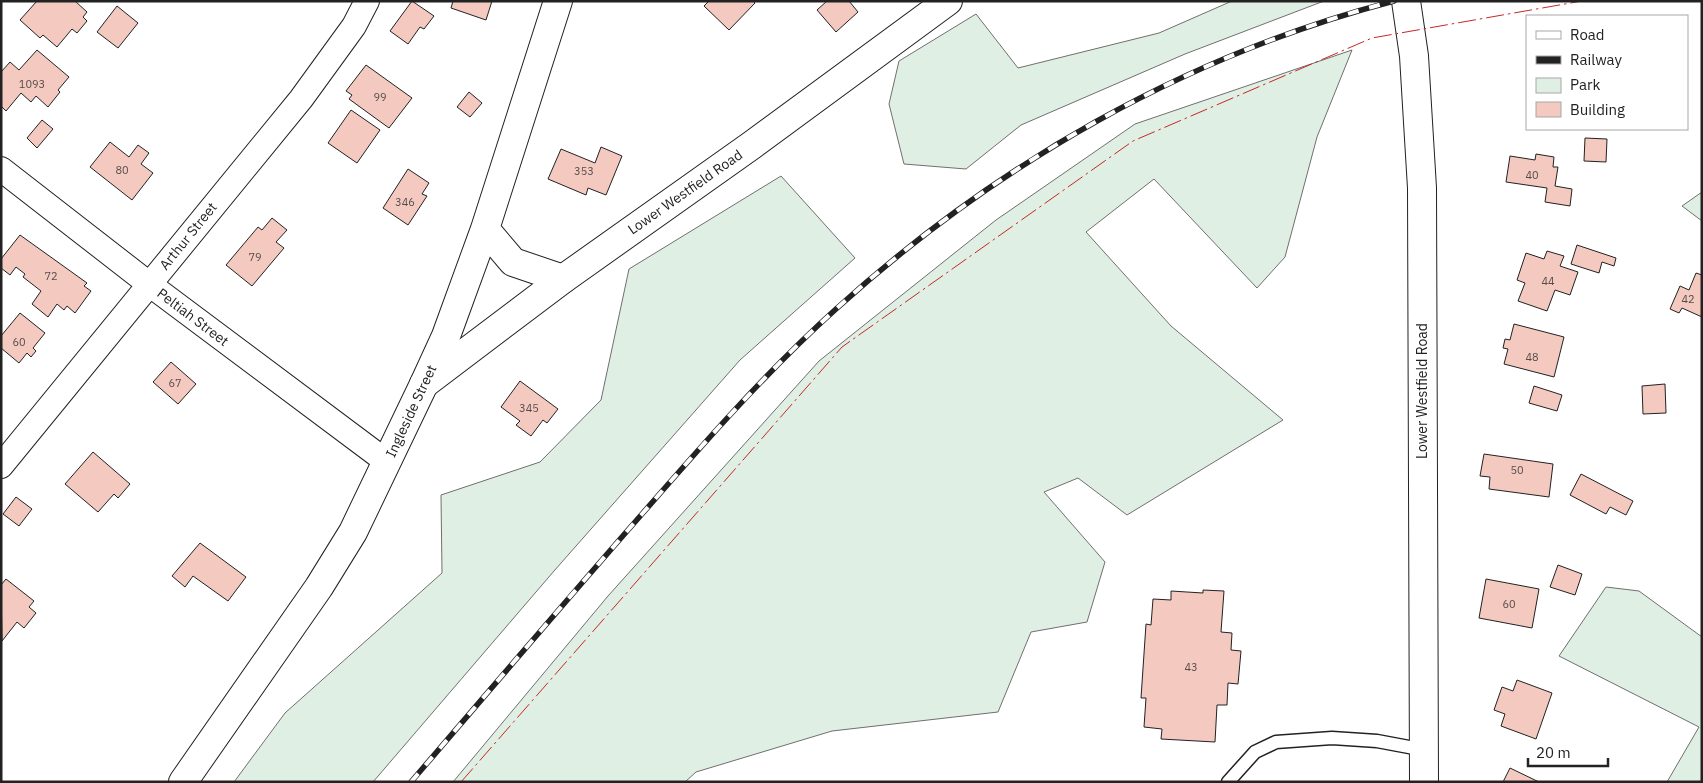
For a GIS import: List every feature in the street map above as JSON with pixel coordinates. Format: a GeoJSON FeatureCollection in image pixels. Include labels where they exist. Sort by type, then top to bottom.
{"type":"FeatureCollection","features":[{"type":"Feature","properties":{"kind":"street","name":"Arthur Street"},"geometry":{"type":"LineString","coordinates":[[1,466],[301,99],[354,26],[367,1]]}},
{"type":"Feature","properties":{"kind":"street","name":"Ingleside Street"},"geometry":{"type":"LineString","coordinates":[[183,782],[319,587],[353,532],[387,462],[446,336],[485,229],[558,1]]}},
{"type":"Feature","properties":{"kind":"street","name":"Lower Westfield Road"},"geometry":{"type":"LineString","coordinates":[[424,384],[563,279],[752,145],[948,1]]}},
{"type":"Feature","properties":{"kind":"street","name":"Lower Westfield Road"},"geometry":{"type":"LineString","coordinates":[[1407,9],[1422,188],[1424,782]]}},
{"type":"Feature","properties":{"kind":"street","name":"Peltiah Street"},"geometry":{"type":"LineString","coordinates":[[1,169],[149,284],[387,462]]}},
{"type":"Feature","properties":{"kind":"street"},"geometry":{"type":"LineString","coordinates":[[485,229],[513,262],[563,279]]}},
{"type":"Feature","properties":{"kind":"lane"},"geometry":{"type":"LineString","coordinates":[[1228,782],[1255,752],[1276,742],[1332,738],[1377,741],[1425,750]]}},
{"type":"Feature","properties":{"kind":"green space"},"geometry":{"type":"Polygon","coordinates":[[[1232,1],[1324,1],[1185,54],[1021,125],[966,169],[904,164],[889,104],[899,61],[976,14],[1018,68],[1159,33],[1232,1]]]}},
{"type":"Feature","properties":{"kind":"green space"},"geometry":{"type":"Polygon","coordinates":[[[1352,50],[1317,137],[1285,257],[1257,288],[1154,179],[1086,232],[1171,326],[1283,420],[1127,515],[1078,478],[1044,492],[1105,562],[1087,622],[1031,632],[998,712],[832,731],[696,772],[685,782],[453,782],[608,596],[819,361],[996,220],[1135,124],[1352,50]]]}},
{"type":"Feature","properties":{"kind":"green space"},"geometry":{"type":"Polygon","coordinates":[[[781,176],[855,258],[740,360],[554,571],[373,782],[234,782],[285,713],[442,573],[441,495],[540,462],[601,400],[629,269],[781,176]]]}},
{"type":"Feature","properties":{"kind":"green space"},"geometry":{"type":"Polygon","coordinates":[[[1702,192],[1702,221],[1682,206],[1702,192]]]}},
{"type":"Feature","properties":{"kind":"green space"},"geometry":{"type":"Polygon","coordinates":[[[1606,587],[1639,591],[1702,637],[1702,782],[1667,782],[1699,727],[1559,656],[1606,587]]]}},
{"type":"Feature","properties":{"kind":"building"},"geometry":{"type":"Polygon","coordinates":[[[37,1],[75,1],[87,12],[83,17],[87,21],[77,33],[72,29],[57,47],[43,35],[40,38],[20,20],[37,1]]]}},
{"type":"Feature","properties":{"kind":"building"},"geometry":{"type":"Polygon","coordinates":[[[412,1],[434,16],[424,29],[420,27],[408,44],[390,31],[412,1]]]}},
{"type":"Feature","properties":{"kind":"building"},"geometry":{"type":"Polygon","coordinates":[[[453,1],[492,1],[486,20],[451,8],[453,1]]]}},
{"type":"Feature","properties":{"kind":"building"},"geometry":{"type":"Polygon","coordinates":[[[709,1],[753,1],[755,3],[729,30],[704,6],[709,1]]]}},
{"type":"Feature","properties":{"kind":"building"},"geometry":{"type":"Polygon","coordinates":[[[827,1],[849,1],[858,12],[836,32],[817,10],[827,1]]]}},
{"type":"Feature","properties":{"kind":"building"},"geometry":{"type":"Polygon","coordinates":[[[117,6],[138,23],[118,48],[97,32],[117,6]]]}},
{"type":"Feature","properties":{"kind":"building"},"geometry":{"type":"Polygon","coordinates":[[[37,50],[69,77],[58,90],[60,92],[48,107],[36,96],[31,102],[21,93],[6,111],[1,106],[1,72],[10,62],[19,70],[37,50]]]}},
{"type":"Feature","properties":{"kind":"building"},"geometry":{"type":"Polygon","coordinates":[[[366,65],[412,98],[389,128],[349,99],[352,95],[346,91],[366,65]]]}},
{"type":"Feature","properties":{"kind":"building"},"geometry":{"type":"Polygon","coordinates":[[[469,92],[482,103],[470,117],[457,107],[469,92]]]}},
{"type":"Feature","properties":{"kind":"building"},"geometry":{"type":"Polygon","coordinates":[[[351,110],[380,130],[357,163],[328,143],[351,110]]]}},
{"type":"Feature","properties":{"kind":"building"},"geometry":{"type":"Polygon","coordinates":[[[42,120],[53,129],[37,148],[27,138],[42,120]]]}},
{"type":"Feature","properties":{"kind":"building"},"geometry":{"type":"Polygon","coordinates":[[[1585,138],[1607,139],[1606,162],[1584,161],[1585,138]]]}},
{"type":"Feature","properties":{"kind":"building"},"geometry":{"type":"Polygon","coordinates":[[[110,142],[129,157],[138,145],[149,153],[141,164],[153,173],[132,200],[90,167],[110,142]]]}},
{"type":"Feature","properties":{"kind":"building"},"geometry":{"type":"Polygon","coordinates":[[[601,147],[622,156],[606,195],[588,188],[586,195],[548,179],[561,149],[595,163],[601,147]]]}},
{"type":"Feature","properties":{"kind":"building"},"geometry":{"type":"Polygon","coordinates":[[[1536,154],[1554,157],[1553,167],[1558,167],[1555,186],[1572,189],[1570,206],[1545,202],[1547,188],[1506,182],[1510,156],[1535,160],[1536,154]]]}},
{"type":"Feature","properties":{"kind":"building"},"geometry":{"type":"Polygon","coordinates":[[[408,169],[429,183],[422,194],[427,196],[408,225],[383,208],[408,169]]]}},
{"type":"Feature","properties":{"kind":"building"},"geometry":{"type":"Polygon","coordinates":[[[272,218],[287,230],[276,242],[284,248],[252,286],[226,265],[258,227],[262,230],[272,218]]]}},
{"type":"Feature","properties":{"kind":"building"},"geometry":{"type":"Polygon","coordinates":[[[20,235],[87,283],[84,286],[91,291],[75,313],[67,306],[64,310],[57,304],[48,317],[32,304],[41,291],[23,277],[25,274],[16,267],[10,275],[1,268],[1,259],[20,235]]]}},
{"type":"Feature","properties":{"kind":"building"},"geometry":{"type":"Polygon","coordinates":[[[1577,245],[1616,258],[1614,266],[1602,262],[1599,273],[1571,264],[1577,245]]]}},
{"type":"Feature","properties":{"kind":"building"},"geometry":{"type":"Polygon","coordinates":[[[1547,251],[1564,256],[1560,266],[1578,272],[1570,295],[1555,290],[1547,311],[1518,301],[1525,283],[1517,280],[1526,253],[1544,259],[1547,251]]]}},
{"type":"Feature","properties":{"kind":"building"},"geometry":{"type":"Polygon","coordinates":[[[1696,273],[1702,275],[1702,317],[1682,308],[1679,313],[1670,309],[1680,286],[1689,290],[1696,273]]]}},
{"type":"Feature","properties":{"kind":"building"},"geometry":{"type":"Polygon","coordinates":[[[20,313],[45,333],[33,348],[36,351],[31,357],[27,353],[19,363],[1,348],[1,336],[20,313]]]}},
{"type":"Feature","properties":{"kind":"building"},"geometry":{"type":"Polygon","coordinates":[[[1514,324],[1564,337],[1554,377],[1504,364],[1508,349],[1503,348],[1505,339],[1510,340],[1514,324]]]}},
{"type":"Feature","properties":{"kind":"building"},"geometry":{"type":"Polygon","coordinates":[[[171,362],[196,384],[178,404],[153,382],[171,362]]]}},
{"type":"Feature","properties":{"kind":"building"},"geometry":{"type":"Polygon","coordinates":[[[520,381],[558,409],[547,423],[543,420],[531,436],[516,425],[520,421],[501,407],[520,381]]]}},
{"type":"Feature","properties":{"kind":"building"},"geometry":{"type":"Polygon","coordinates":[[[1665,384],[1666,413],[1643,414],[1642,386],[1665,384]]]}},
{"type":"Feature","properties":{"kind":"building"},"geometry":{"type":"Polygon","coordinates":[[[1534,386],[1562,395],[1557,411],[1529,403],[1534,386]]]}},
{"type":"Feature","properties":{"kind":"building"},"geometry":{"type":"Polygon","coordinates":[[[93,452],[130,484],[118,498],[114,494],[98,512],[65,484],[93,452]]]}},
{"type":"Feature","properties":{"kind":"building"},"geometry":{"type":"Polygon","coordinates":[[[1484,454],[1553,464],[1549,497],[1489,489],[1490,477],[1480,476],[1484,454]]]}},
{"type":"Feature","properties":{"kind":"building"},"geometry":{"type":"Polygon","coordinates":[[[1581,474],[1633,501],[1626,515],[1610,507],[1606,514],[1570,495],[1581,474]]]}},
{"type":"Feature","properties":{"kind":"building"},"geometry":{"type":"Polygon","coordinates":[[[16,497],[32,509],[19,526],[3,514],[16,497]]]}},
{"type":"Feature","properties":{"kind":"building"},"geometry":{"type":"Polygon","coordinates":[[[200,543],[246,577],[228,601],[193,576],[185,587],[172,576],[200,543]]]}},
{"type":"Feature","properties":{"kind":"building"},"geometry":{"type":"Polygon","coordinates":[[[1558,565],[1582,574],[1575,595],[1550,587],[1558,565]]]}},
{"type":"Feature","properties":{"kind":"building"},"geometry":{"type":"Polygon","coordinates":[[[6,579],[34,601],[29,607],[36,613],[24,628],[17,622],[2,641],[1,585],[6,579]]]}},
{"type":"Feature","properties":{"kind":"building"},"geometry":{"type":"Polygon","coordinates":[[[1486,579],[1539,589],[1532,628],[1479,618],[1486,579]]]}},
{"type":"Feature","properties":{"kind":"building"},"geometry":{"type":"Polygon","coordinates":[[[1203,590],[1224,591],[1221,632],[1232,633],[1231,650],[1241,651],[1238,684],[1228,683],[1227,705],[1217,705],[1215,742],[1161,739],[1162,729],[1144,727],[1146,698],[1141,698],[1146,624],[1151,625],[1153,599],[1171,600],[1171,591],[1203,593],[1203,590]]]}},
{"type":"Feature","properties":{"kind":"building"},"geometry":{"type":"Polygon","coordinates":[[[1517,680],[1552,693],[1536,739],[1501,726],[1505,714],[1494,710],[1502,687],[1513,691],[1517,680]]]}},
{"type":"Feature","properties":{"kind":"building"},"geometry":{"type":"Polygon","coordinates":[[[1510,768],[1539,782],[1503,782],[1510,768]]]}},
{"type":"Feature","properties":{"kind":"railway"},"geometry":{"type":"LineString","coordinates":[[411,782],[613,547],[736,408],[810,333],[897,257],[961,208],[1028,163],[1097,121],[1168,84],[1241,52],[1317,24],[1394,1]]}},
{"type":"Feature","properties":{"kind":"power"},"geometry":{"type":"LineString","coordinates":[[461,782],[842,347],[1133,141],[1372,38],[1582,1]]}}]}
